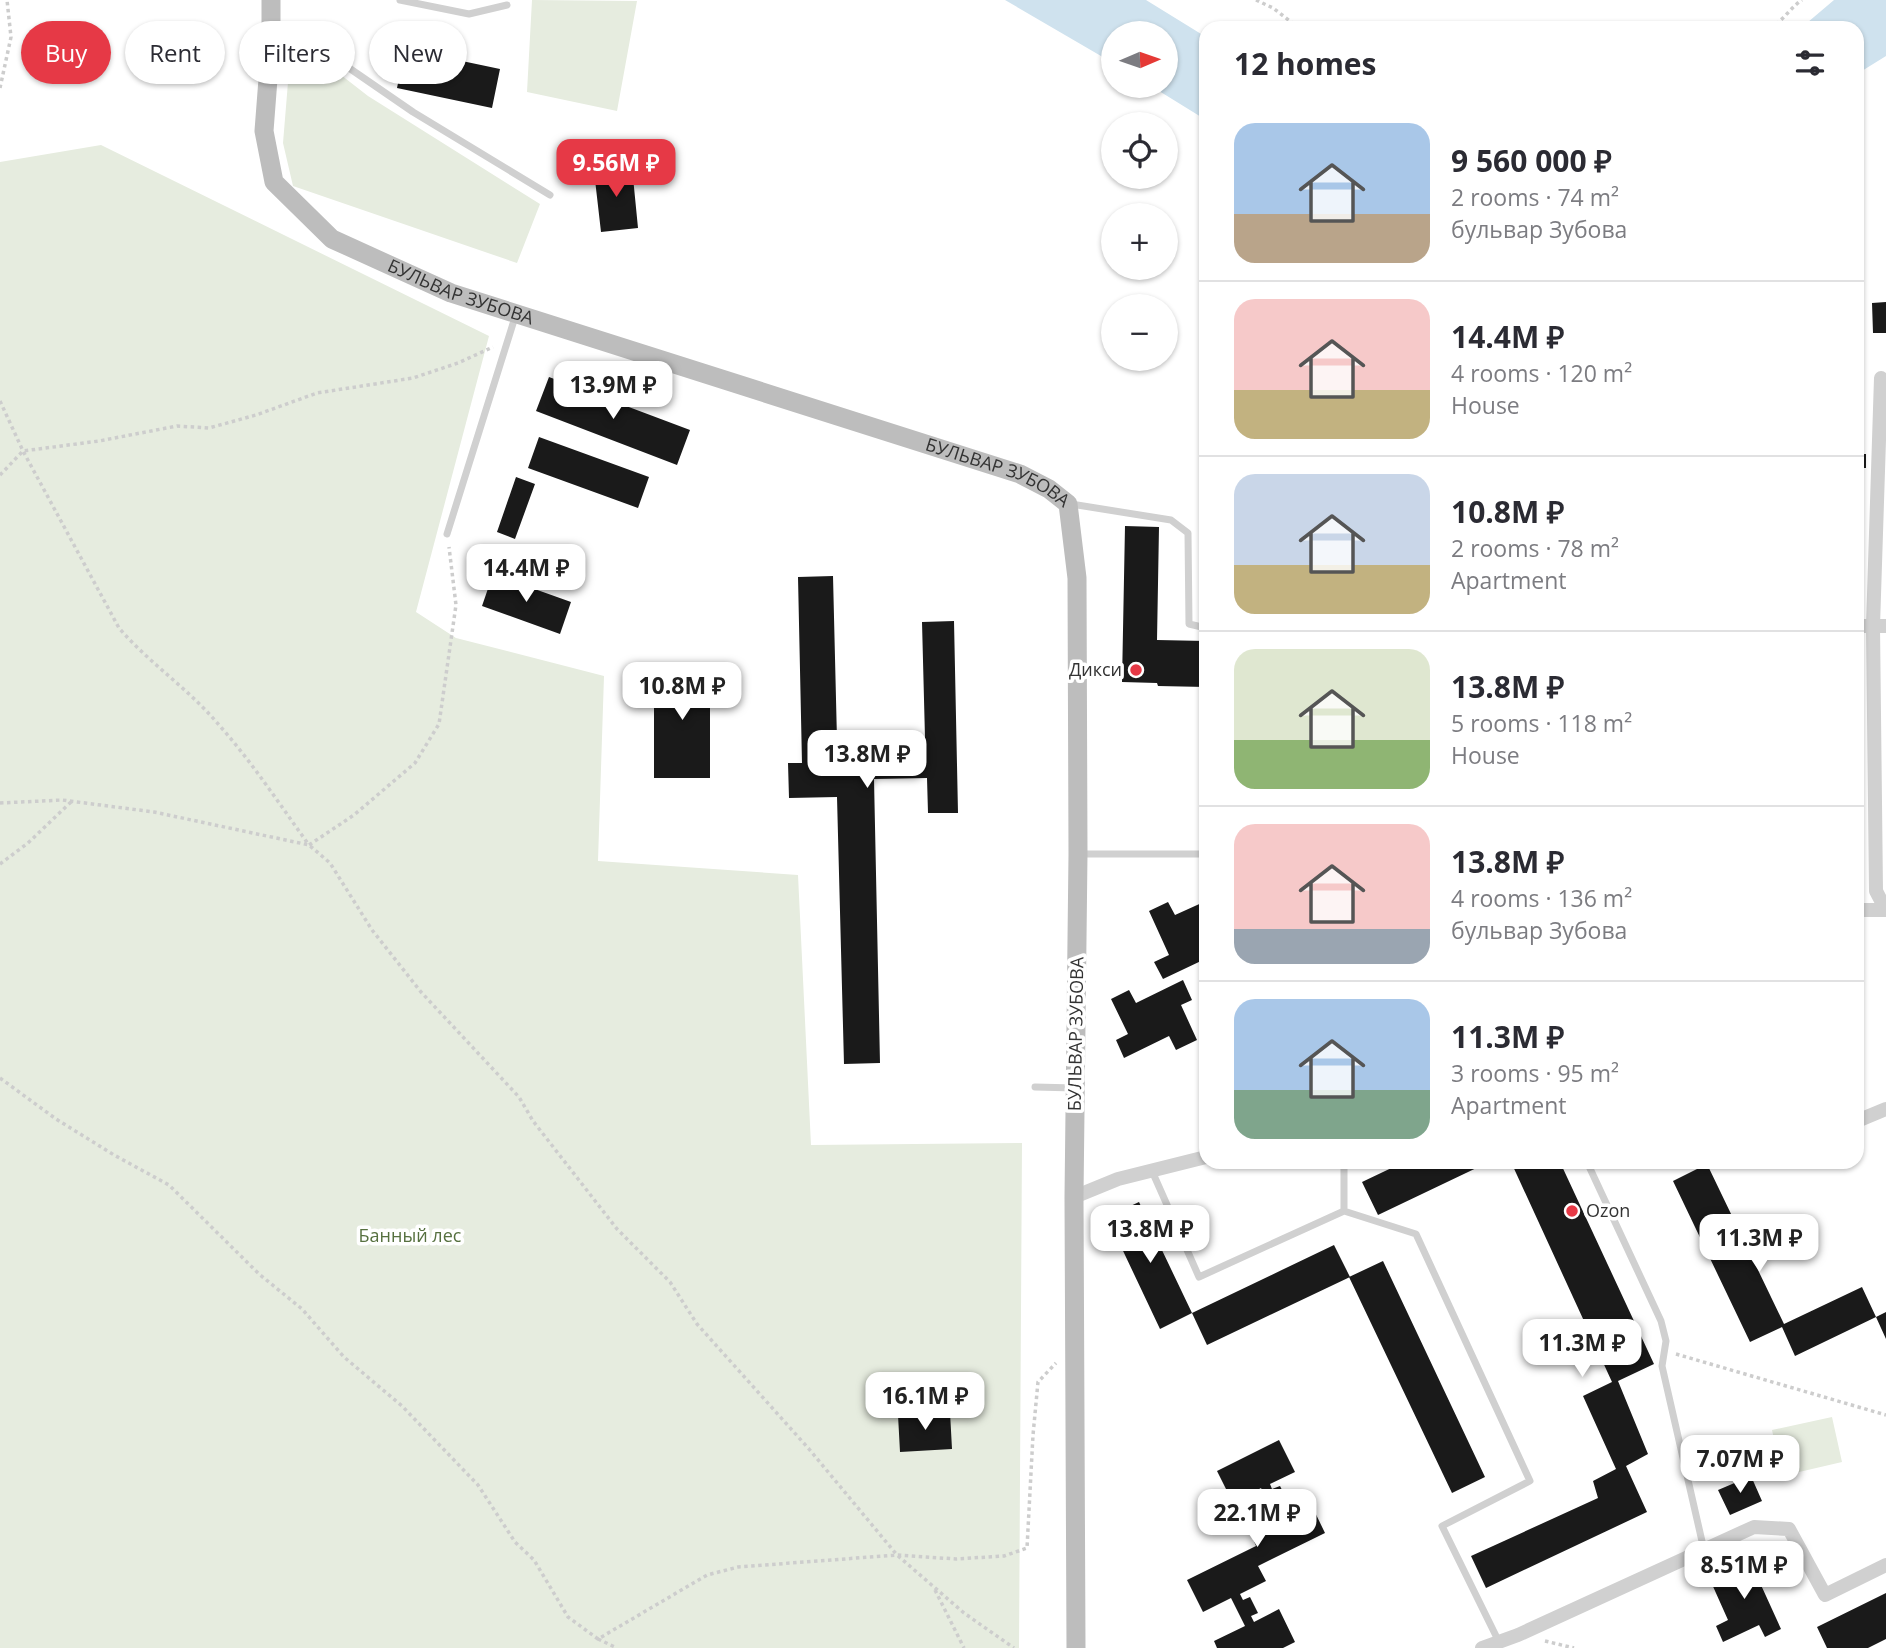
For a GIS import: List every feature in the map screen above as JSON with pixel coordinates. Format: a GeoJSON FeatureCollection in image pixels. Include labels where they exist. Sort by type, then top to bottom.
{"type":"FeatureCollection","features":[{"type":"Feature","properties":{"kind":"street","name":"БУЛЬВАР ЗУБОВА"},"geometry":{"type":"LineString","coordinates":[[271,0],[271,21]]}},
{"type":"Feature","properties":{"kind":"street","name":"БУЛЬВАР ЗУБОВА"},"geometry":{"type":"LineString","coordinates":[[268,84],[264,131],[274,182],[332,239],[451,293],[1020,474],[1049,489],[1068,504],[1077,579],[1078,854],[1074,1197],[1076,1648]]}},
{"type":"Feature","properties":{"kind":"street"},"geometry":{"type":"LineString","coordinates":[[1864,910],[1886,910],[1876,891],[1881,378]]}},
{"type":"Feature","properties":{"kind":"street"},"geometry":{"type":"LineString","coordinates":[[1864,1118],[1886,1110]]}},
{"type":"Feature","properties":{"kind":"street"},"geometry":{"type":"LineString","coordinates":[[1074,1197],[1118,1179],[1199,1159]]}},
{"type":"Feature","properties":{"kind":"street"},"geometry":{"type":"LineString","coordinates":[[1482,1648],[1754,1527],[1789,1529],[1825,1595],[1886,1565]]}},
{"type":"Feature","properties":{"kind":"lane"},"geometry":{"type":"LineString","coordinates":[[400,0],[469,14],[507,5]]}},
{"type":"Feature","properties":{"kind":"lane"},"geometry":{"type":"LineString","coordinates":[[355,72],[413,112],[550,195]]}},
{"type":"Feature","properties":{"kind":"lane"},"geometry":{"type":"LineString","coordinates":[[447,534],[516,314]]}},
{"type":"Feature","properties":{"kind":"lane"},"geometry":{"type":"LineString","coordinates":[[1068,504],[1171,520],[1188,533],[1189,624],[1199,626]]}},
{"type":"Feature","properties":{"kind":"lane"},"geometry":{"type":"LineString","coordinates":[[1078,854],[1199,854]]}},
{"type":"Feature","properties":{"kind":"lane"},"geometry":{"type":"LineString","coordinates":[[1035,1087],[1075,1088]]}},
{"type":"Feature","properties":{"kind":"lane"},"geometry":{"type":"LineString","coordinates":[[1344,1169],[1344,1211]]}},
{"type":"Feature","properties":{"kind":"lane"},"geometry":{"type":"LineString","coordinates":[[1590,1169],[1661,1321],[1666,1341],[1662,1366],[1704,1550]]}},
{"type":"Feature","properties":{"kind":"lane"},"geometry":{"type":"LineString","coordinates":[[1152,1170],[1199,1277],[1344,1211],[1416,1234],[1530,1481],[1442,1525],[1499,1642]]}},
{"type":"Feature","properties":{"kind":"path"},"geometry":{"type":"LineString","coordinates":[[0,88],[11,37],[7,0]]}},
{"type":"Feature","properties":{"kind":"path"},"geometry":{"type":"LineString","coordinates":[[1256,0],[1273,8],[1290,21]]}},
{"type":"Feature","properties":{"kind":"path"},"geometry":{"type":"LineString","coordinates":[[1781,21],[1802,0]]}},
{"type":"Feature","properties":{"kind":"path"},"geometry":{"type":"LineString","coordinates":[[0,475],[23,451],[99,442],[177,426],[209,428],[256,415],[317,393],[413,379],[458,363],[508,340]]}},
{"type":"Feature","properties":{"kind":"path"},"geometry":{"type":"LineString","coordinates":[[0,401],[23,451],[119,628],[141,653],[175,680],[219,724],[309,845],[330,863],[372,930],[421,992],[519,1097],[533,1121],[617,1229],[670,1282],[697,1324],[809,1449],[897,1555],[964,1613],[1014,1648]]}},
{"type":"Feature","properties":{"kind":"path"},"geometry":{"type":"LineString","coordinates":[[0,803],[72,802],[154,812],[309,845],[354,815],[415,763],[439,724],[456,604],[447,534]]}},
{"type":"Feature","properties":{"kind":"path"},"geometry":{"type":"LineString","coordinates":[[0,864],[72,802]]}},
{"type":"Feature","properties":{"kind":"path"},"geometry":{"type":"LineString","coordinates":[[0,1078],[56,1119],[169,1185],[259,1274],[302,1309],[344,1357],[402,1406],[478,1485],[516,1542],[534,1560],[569,1617],[598,1639],[617,1648]]}},
{"type":"Feature","properties":{"kind":"path"},"geometry":{"type":"LineString","coordinates":[[1665,1351],[1886,1415]]}},
{"type":"Feature","properties":{"kind":"path"},"geometry":{"type":"LineString","coordinates":[[598,1639],[707,1575],[738,1567],[897,1555],[956,1559],[992,1557],[1027,1548],[1038,1382],[1060,1358]]}},
{"type":"Feature","properties":{"kind":"path"},"geometry":{"type":"LineString","coordinates":[[934,1587],[964,1648]]}},
{"type":"Feature","properties":{"kind":"green space"},"geometry":{"type":"Polygon","coordinates":[[[532,0],[637,1],[617,111],[527,92],[532,0]]]}},
{"type":"Feature","properties":{"kind":"green space"},"geometry":{"type":"Polygon","coordinates":[[[288,84],[353,84],[540,204],[517,263],[293,186],[283,143],[288,84]]]}},
{"type":"Feature","properties":{"kind":"green space","name":"Банный лес"},"geometry":{"type":"Polygon","coordinates":[[[101,145],[489,336],[416,612],[456,638],[604,676],[598,861],[798,875],[811,1145],[1022,1143],[1019,1648],[0,1648],[0,162],[101,145]]]}},
{"type":"Feature","properties":{"kind":"green space"},"geometry":{"type":"Polygon","coordinates":[[[1832,1417],[1842,1462],[1782,1476],[1772,1430],[1832,1417]]]}},
{"type":"Feature","properties":{"kind":"water"},"geometry":{"type":"Polygon","coordinates":[[[1005,0],[1146,0],[1199,33],[1199,116],[1170,98],[1178,98],[1178,21],[1101,21],[1101,56],[1005,0]]]}},
{"type":"Feature","properties":{"kind":"water"},"geometry":{"type":"Polygon","coordinates":[[[1834,0],[1886,0],[1886,56],[1864,70],[1864,21],[1809,21],[1834,0]]]}},
{"type":"Feature","properties":{"kind":"building"},"geometry":{"type":"Polygon","coordinates":[[[467,62],[500,69],[492,108],[397,88],[398,84],[467,84],[467,62]]]}},
{"type":"Feature","properties":{"kind":"building"},"geometry":{"type":"Polygon","coordinates":[[[632,167],[638,228],[601,232],[594,171],[632,167]]]}},
{"type":"Feature","properties":{"kind":"building"},"geometry":{"type":"Polygon","coordinates":[[[1886,302],[1886,333],[1873,333],[1872,303],[1886,302]]]}},
{"type":"Feature","properties":{"kind":"building"},"geometry":{"type":"Polygon","coordinates":[[[549,377],[690,430],[677,465],[536,411],[549,377]]]}},
{"type":"Feature","properties":{"kind":"building"},"geometry":{"type":"Polygon","coordinates":[[[539,437],[649,477],[638,508],[528,468],[539,437]]]}},
{"type":"Feature","properties":{"kind":"building"},"geometry":{"type":"Polygon","coordinates":[[[516,477],[535,484],[515,539],[497,532],[516,477]]]}},
{"type":"Feature","properties":{"kind":"building"},"geometry":{"type":"Polygon","coordinates":[[[1125,526],[1159,527],[1157,640],[1199,641],[1199,687],[1122,682],[1125,526]]]}},
{"type":"Feature","properties":{"kind":"building"},"geometry":{"type":"Polygon","coordinates":[[[493,574],[571,602],[560,634],[482,606],[493,574]]]}},
{"type":"Feature","properties":{"kind":"building"},"geometry":{"type":"Polygon","coordinates":[[[833,576],[837,740],[925,738],[922,622],[954,621],[958,813],[928,813],[927,778],[874,779],[880,1063],[844,1064],[837,797],[789,798],[788,763],[802,763],[798,577],[833,576]]]}},
{"type":"Feature","properties":{"kind":"building"},"geometry":{"type":"Polygon","coordinates":[[[654,667],[710,667],[710,778],[654,778],[654,667]]]}},
{"type":"Feature","properties":{"kind":"building"},"geometry":{"type":"Polygon","coordinates":[[[1168,902],[1175,915],[1199,904],[1199,962],[1163,979],[1154,962],[1169,955],[1149,911],[1168,902]]]}},
{"type":"Feature","properties":{"kind":"building"},"geometry":{"type":"Polygon","coordinates":[[[1183,980],[1192,1000],[1181,1005],[1197,1040],[1176,1050],[1169,1036],[1124,1058],[1116,1040],[1128,1034],[1111,999],[1129,990],[1136,1003],[1183,980]]]}},
{"type":"Feature","properties":{"kind":"building"},"geometry":{"type":"Polygon","coordinates":[[[1389,1169],[1474,1169],[1378,1215],[1362,1182],[1389,1169]]]}},
{"type":"Feature","properties":{"kind":"building"},"geometry":{"type":"Polygon","coordinates":[[[1514,1169],[1563,1169],[1654,1364],[1618,1381],[1648,1454],[1626,1466],[1647,1512],[1486,1588],[1471,1556],[1598,1498],[1593,1481],[1616,1469],[1583,1396],[1612,1382],[1514,1169]]]}},
{"type":"Feature","properties":{"kind":"building"},"geometry":{"type":"Polygon","coordinates":[[[1697,1169],[1709,1169],[1784,1324],[1862,1287],[1876,1317],[1795,1356],[1782,1327],[1750,1342],[1673,1181],[1697,1169]]]}},
{"type":"Feature","properties":{"kind":"building"},"geometry":{"type":"Polygon","coordinates":[[[1139,1202],[1192,1313],[1160,1329],[1107,1217],[1139,1202]]]}},
{"type":"Feature","properties":{"kind":"building"},"geometry":{"type":"Polygon","coordinates":[[[1334,1245],[1350,1277],[1207,1345],[1192,1313],[1334,1245]]]}},
{"type":"Feature","properties":{"kind":"building"},"geometry":{"type":"Polygon","coordinates":[[[1383,1261],[1485,1477],[1452,1493],[1349,1277],[1383,1261]]]}},
{"type":"Feature","properties":{"kind":"building"},"geometry":{"type":"Polygon","coordinates":[[[1886,1312],[1886,1339],[1876,1317],[1886,1312]]]}},
{"type":"Feature","properties":{"kind":"building"},"geometry":{"type":"Polygon","coordinates":[[[950,1412],[952,1449],[900,1452],[898,1415],[950,1412]]]}},
{"type":"Feature","properties":{"kind":"building"},"geometry":{"type":"Polygon","coordinates":[[[1279,1440],[1295,1472],[1270,1484],[1272,1489],[1280,1486],[1288,1502],[1280,1506],[1283,1513],[1309,1500],[1325,1533],[1258,1566],[1266,1581],[1240,1594],[1243,1600],[1250,1597],[1258,1613],[1251,1616],[1254,1622],[1279,1609],[1295,1642],[1283,1648],[1217,1648],[1214,1641],[1245,1626],[1231,1598],[1203,1612],[1187,1580],[1256,1546],[1249,1530],[1275,1517],[1261,1488],[1233,1503],[1217,1471],[1279,1440]]]}},
{"type":"Feature","properties":{"kind":"building"},"geometry":{"type":"Polygon","coordinates":[[[1751,1476],[1762,1501],[1730,1515],[1718,1490],[1751,1476]]]}},
{"type":"Feature","properties":{"kind":"building"},"geometry":{"type":"Polygon","coordinates":[[[1766,1561],[1774,1579],[1761,1585],[1781,1629],[1765,1637],[1759,1625],[1723,1642],[1716,1626],[1728,1620],[1707,1573],[1722,1566],[1728,1578],[1766,1561]]]}},
{"type":"Feature","properties":{"kind":"building"},"geometry":{"type":"Polygon","coordinates":[[[1886,1593],[1886,1639],[1868,1648],[1827,1648],[1817,1627],[1886,1593]]]}},
{"type":"Feature","properties":{"kind":"place","name":"Дикси"},"geometry":{"type":"Point","coordinates":[1136,670]}},
{"type":"Feature","properties":{"kind":"place","name":"Ozon"},"geometry":{"type":"Point","coordinates":[1572,1211]}}]}
